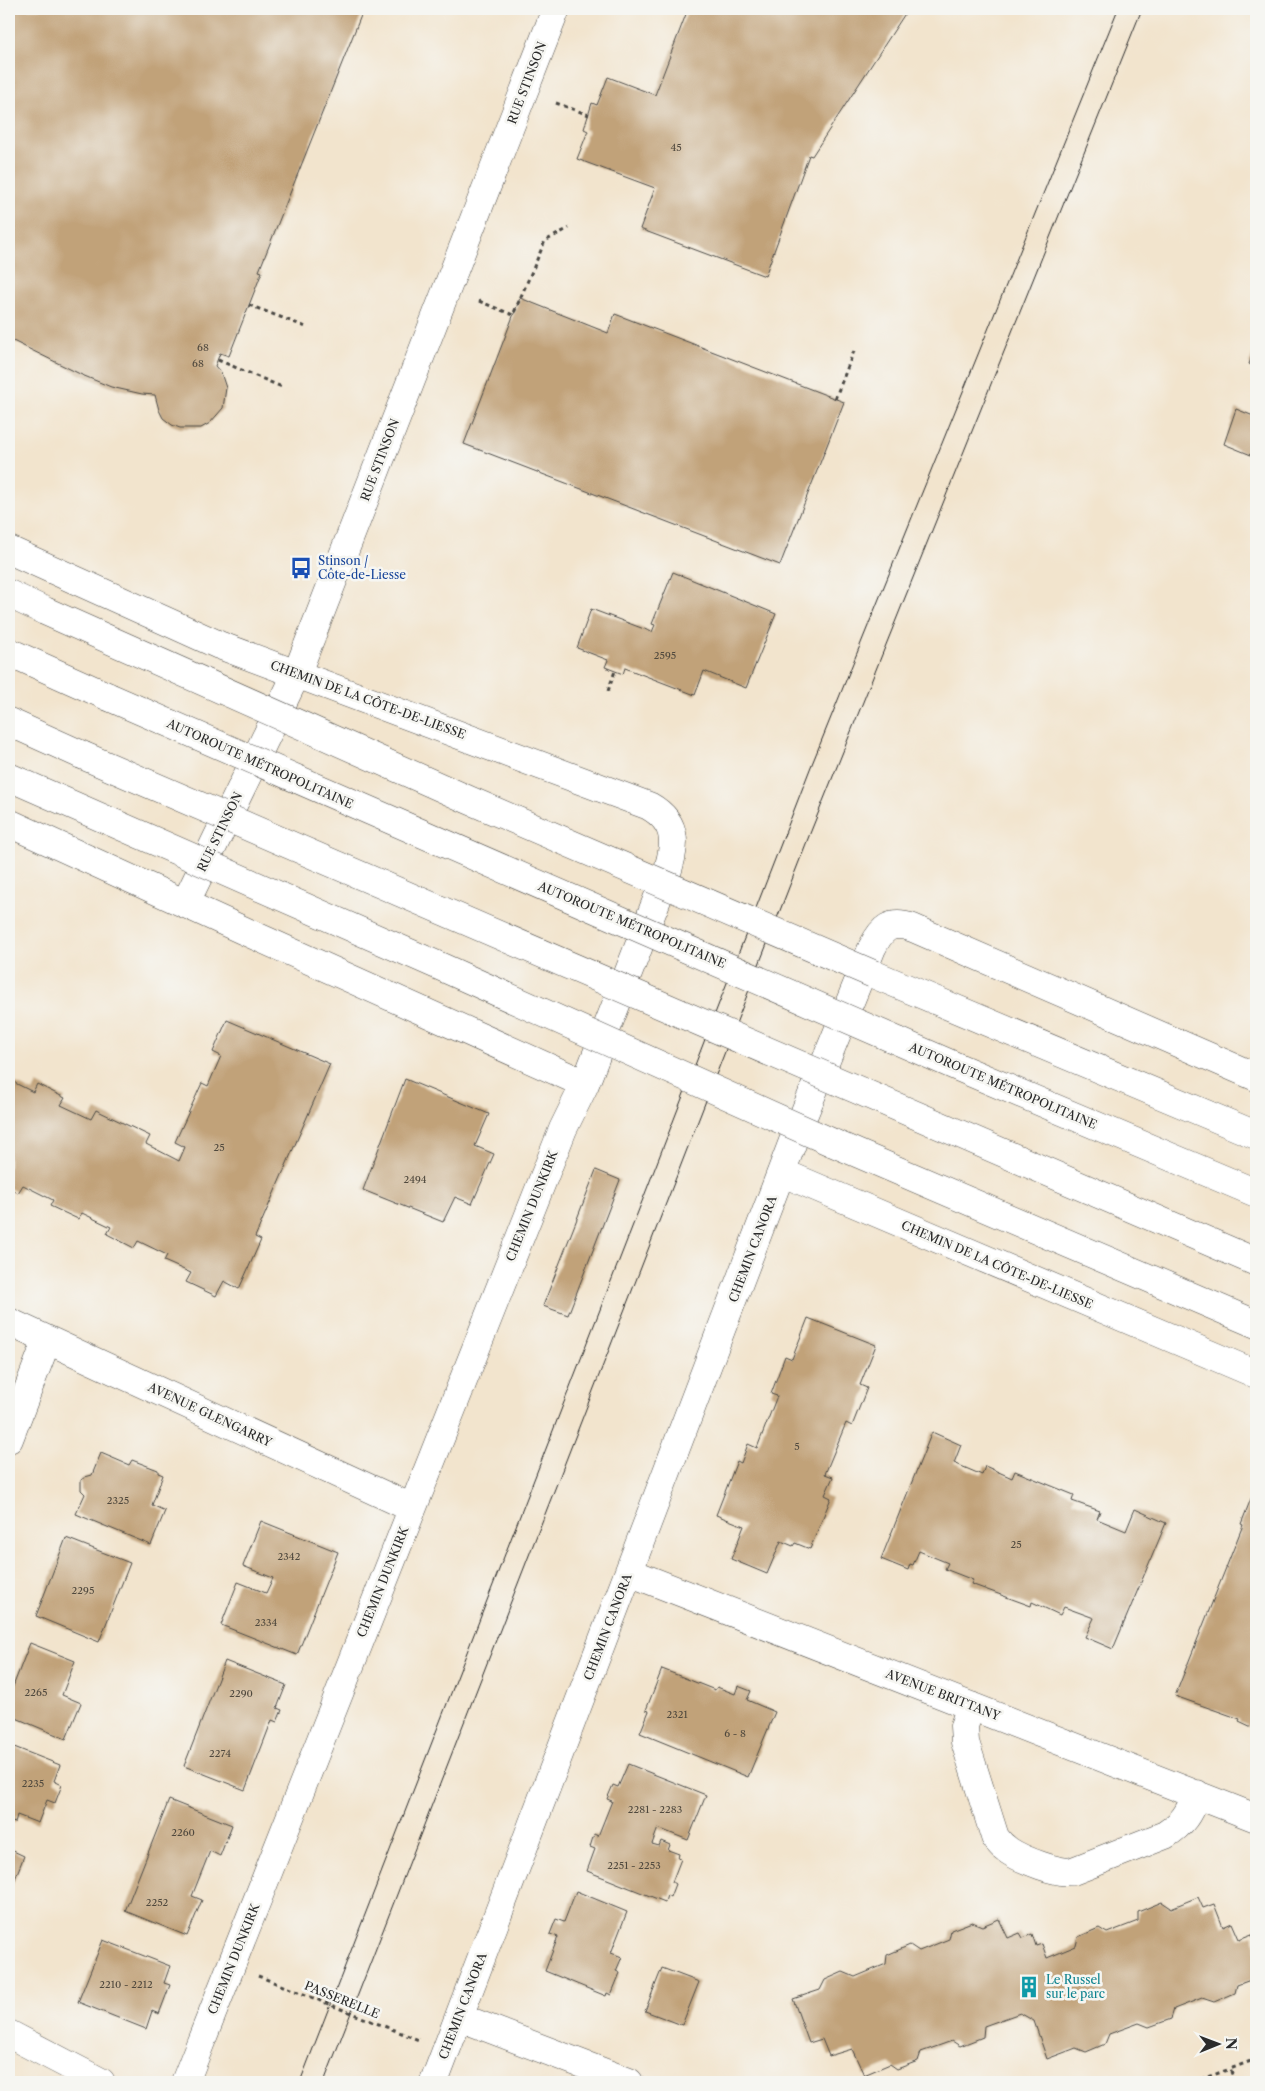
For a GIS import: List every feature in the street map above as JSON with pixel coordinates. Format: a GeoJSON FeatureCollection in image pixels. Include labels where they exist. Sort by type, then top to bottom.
{"type":"FeatureCollection","features":[{"type":"Feature","properties":{"kind":"main road","name":"RUE STINSON"},"geometry":{"type":"LineString","coordinates":[[185,904],[297,673],[556,9]]}},
{"type":"Feature","properties":{"kind":"main road","name":"CHEMIN DE LA CÔTE-DE-LIESSE"},"geometry":{"type":"LineString","coordinates":[[9,550],[219,645],[623,796],[649,806],[664,816],[670,824],[673,836],[673,850],[669,864],[585,1084]]}},
{"type":"Feature","properties":{"kind":"main road"},"geometry":{"type":"LineString","coordinates":[[9,594],[494,811],[873,974],[1256,1135]]}},
{"type":"Feature","properties":{"kind":"main road","name":"AUTOROUTE MÉTROPOLITAINE"},"geometry":{"type":"LineString","coordinates":[[9,652],[960,1068],[1256,1193]]}},
{"type":"Feature","properties":{"kind":"main road"},"geometry":{"type":"LineString","coordinates":[[9,722],[1256,1262]]}},
{"type":"Feature","properties":{"kind":"main road"},"geometry":{"type":"LineString","coordinates":[[9,777],[437,965],[831,1142],[1255,1324]]}},
{"type":"Feature","properties":{"kind":"main road"},"geometry":{"type":"LineString","coordinates":[[9,823],[585,1084]]}},
{"type":"Feature","properties":{"kind":"main road"},"geometry":{"type":"LineString","coordinates":[[783,1173],[795,1136],[874,944],[886,928],[898,924],[913,928],[1256,1076]]}},
{"type":"Feature","properties":{"kind":"main road","name":"CHEMIN DUNKIRK"},"geometry":{"type":"LineString","coordinates":[[185,2082],[563,1129],[585,1084]]}},
{"type":"Feature","properties":{"kind":"main road","name":"CHEMIN DE LA CÔTE-DE-LIESSE"},"geometry":{"type":"LineString","coordinates":[[783,1173],[1256,1374]]}},
{"type":"Feature","properties":{"kind":"main road","name":"CHEMIN CANORA"},"geometry":{"type":"LineString","coordinates":[[434,2082],[783,1173]]}},
{"type":"Feature","properties":{"kind":"main road","name":"AVENUE GLENGARRY"},"geometry":{"type":"LineString","coordinates":[[9,1322],[412,1508]]}},
{"type":"Feature","properties":{"kind":"main road"},"geometry":{"type":"LineString","coordinates":[[9,1439],[47,1340]]}},
{"type":"Feature","properties":{"kind":"main road","name":"AVENUE BRITTANY"},"geometry":{"type":"LineString","coordinates":[[629,1572],[1256,1818]]}},
{"type":"Feature","properties":{"kind":"main road"},"geometry":{"type":"LineString","coordinates":[[971,1706],[964,1726],[965,1742],[995,1837],[1010,1852],[1058,1871],[1073,1872],[1165,1835],[1177,1828],[1186,1819],[1196,1794]]}},
{"type":"Feature","properties":{"kind":"main road"},"geometry":{"type":"LineString","coordinates":[[459,2017],[629,2082]]}},
{"type":"Feature","properties":{"kind":"main road"},"geometry":{"type":"LineString","coordinates":[[9,2034],[101,2082]]}},
{"type":"Feature","properties":{"kind":"path"},"geometry":{"type":"LineString","coordinates":[[556,102],[589,115]]}},
{"type":"Feature","properties":{"kind":"path"},"geometry":{"type":"LineString","coordinates":[[479,301],[513,315],[545,241],[569,228]]}},
{"type":"Feature","properties":{"kind":"path"},"geometry":{"type":"LineString","coordinates":[[249,305],[306,327]]}},
{"type":"Feature","properties":{"kind":"path"},"geometry":{"type":"LineString","coordinates":[[835,399],[854,351]]}},
{"type":"Feature","properties":{"kind":"path"},"geometry":{"type":"LineString","coordinates":[[218,360],[282,387]]}},
{"type":"Feature","properties":{"kind":"path"},"geometry":{"type":"LineString","coordinates":[[608,691],[615,671]]}},
{"type":"Feature","properties":{"kind":"path","name":"PASSERELLE"},"geometry":{"type":"LineString","coordinates":[[258,1976],[419,2040]]}},
{"type":"Feature","properties":{"kind":"path"},"geometry":{"type":"LineString","coordinates":[[1193,2082],[1256,2059]]}},
{"type":"Feature","properties":{"kind":"path"},"geometry":{"type":"LineString","coordinates":[[1230,2069],[1235,2082]]}},
{"type":"Feature","properties":{"kind":"building"},"geometry":{"type":"Polygon","coordinates":[[[14,9],[352,9],[362,13],[259,271],[262,272],[229,356],[220,353],[215,366],[221,373],[226,388],[223,408],[210,423],[201,428],[180,428],[172,425],[163,418],[155,395],[111,387],[9,339],[9,22],[14,9]]]}},
{"type":"Feature","properties":{"kind":"building"},"geometry":{"type":"Polygon","coordinates":[[[688,9],[908,9],[812,156],[809,155],[765,276],[640,229],[655,188],[577,159],[588,131],[584,129],[592,103],[597,105],[608,77],[655,95],[688,9]]]}},
{"type":"Feature","properties":{"kind":"building"},"geometry":{"type":"Polygon","coordinates":[[[520,298],[608,333],[615,314],[844,402],[780,565],[464,444],[520,298]]]}},
{"type":"Feature","properties":{"kind":"building"},"geometry":{"type":"Polygon","coordinates":[[[1256,345],[1256,367],[1249,364],[1256,345]]]}},
{"type":"Feature","properties":{"kind":"building"},"geometry":{"type":"Polygon","coordinates":[[[1236,409],[1256,417],[1256,457],[1224,444],[1236,409]]]}},
{"type":"Feature","properties":{"kind":"building"},"geometry":{"type":"Polygon","coordinates":[[[673,572],[776,614],[746,688],[704,671],[695,695],[625,668],[623,674],[605,667],[608,660],[577,648],[591,609],[652,632],[655,625],[652,624],[673,572]]]}},
{"type":"Feature","properties":{"kind":"building"},"geometry":{"type":"Polygon","coordinates":[[[227,1020],[330,1064],[255,1237],[261,1240],[239,1289],[224,1281],[216,1296],[186,1282],[191,1273],[164,1261],[167,1255],[138,1241],[134,1248],[107,1234],[111,1227],[82,1213],[78,1219],[50,1206],[53,1200],[23,1185],[18,1193],[9,1188],[9,1080],[33,1092],[37,1084],[65,1098],[61,1105],[91,1119],[96,1110],[150,1136],[146,1144],[179,1161],[185,1147],[175,1142],[202,1083],[208,1086],[221,1056],[213,1052],[227,1020]]]}},
{"type":"Feature","properties":{"kind":"building"},"geometry":{"type":"Polygon","coordinates":[[[405,1079],[489,1114],[475,1146],[494,1154],[472,1204],[455,1197],[443,1222],[363,1190],[405,1079]]]}},
{"type":"Feature","properties":{"kind":"building"},"geometry":{"type":"Polygon","coordinates":[[[596,1170],[620,1180],[568,1315],[543,1306],[596,1170]]]}},
{"type":"Feature","properties":{"kind":"building"},"geometry":{"type":"Polygon","coordinates":[[[808,1318],[876,1345],[860,1385],[867,1388],[852,1426],[846,1423],[825,1474],[833,1477],[825,1495],[831,1498],[810,1549],[795,1543],[793,1546],[781,1541],[767,1574],[731,1559],[744,1526],[716,1515],[737,1461],[741,1463],[748,1444],[757,1448],[777,1396],[771,1394],[785,1356],[792,1359],[808,1318]]]}},
{"type":"Feature","properties":{"kind":"building"},"geometry":{"type":"Polygon","coordinates":[[[932,1432],[961,1445],[954,1463],[982,1475],[985,1466],[1012,1478],[1015,1471],[1074,1495],[1072,1501],[1100,1511],[1097,1519],[1126,1531],[1135,1509],[1166,1523],[1113,1649],[1085,1637],[1094,1618],[1064,1607],[1060,1615],[1032,1602],[1031,1606],[971,1584],[973,1580],[945,1569],[948,1563],[919,1551],[913,1565],[910,1564],[908,1570],[881,1559],[932,1432]]]}},
{"type":"Feature","properties":{"kind":"building"},"geometry":{"type":"Polygon","coordinates":[[[101,1453],[129,1465],[132,1460],[158,1470],[158,1473],[163,1475],[152,1505],[165,1511],[151,1545],[76,1514],[85,1494],[81,1490],[81,1480],[92,1475],[101,1453]]]}},
{"type":"Feature","properties":{"kind":"building"},"geometry":{"type":"Polygon","coordinates":[[[1256,1486],[1256,1729],[1239,1721],[1240,1719],[1175,1696],[1243,1525],[1241,1524],[1256,1486]]]}},
{"type":"Feature","properties":{"kind":"building"},"geometry":{"type":"Polygon","coordinates":[[[261,1521],[338,1552],[297,1655],[221,1625],[238,1582],[266,1593],[273,1578],[243,1566],[261,1521]]]}},
{"type":"Feature","properties":{"kind":"building"},"geometry":{"type":"Polygon","coordinates":[[[66,1538],[130,1563],[99,1642],[36,1616],[66,1538]]]}},
{"type":"Feature","properties":{"kind":"building"},"geometry":{"type":"Polygon","coordinates":[[[30,1643],[75,1661],[62,1695],[81,1703],[66,1739],[9,1715],[9,1687],[12,1689],[30,1643]]]}},
{"type":"Feature","properties":{"kind":"building"},"geometry":{"type":"Polygon","coordinates":[[[225,1661],[286,1685],[277,1708],[282,1710],[277,1722],[272,1720],[245,1790],[184,1766],[225,1661]]]}},
{"type":"Feature","properties":{"kind":"building"},"geometry":{"type":"Polygon","coordinates":[[[662,1669],[715,1690],[717,1687],[735,1694],[738,1686],[751,1691],[747,1700],[775,1712],[748,1777],[640,1733],[649,1711],[646,1710],[662,1669]]]}},
{"type":"Feature","properties":{"kind":"building"},"geometry":{"type":"Polygon","coordinates":[[[9,1745],[60,1765],[54,1781],[62,1785],[55,1803],[47,1800],[38,1823],[17,1815],[15,1823],[9,1821],[9,1745]]]}},
{"type":"Feature","properties":{"kind":"building"},"geometry":{"type":"Polygon","coordinates":[[[628,1764],[706,1795],[688,1840],[658,1828],[652,1844],[659,1846],[661,1841],[670,1845],[668,1850],[679,1854],[678,1858],[681,1859],[672,1882],[675,1884],[670,1897],[667,1895],[665,1902],[587,1871],[595,1849],[590,1847],[594,1834],[598,1836],[612,1801],[607,1799],[613,1785],[618,1787],[628,1764]]]}},
{"type":"Feature","properties":{"kind":"building"},"geometry":{"type":"Polygon","coordinates":[[[169,1800],[232,1825],[220,1856],[210,1851],[192,1896],[202,1900],[187,1936],[125,1911],[169,1800]]]}},
{"type":"Feature","properties":{"kind":"building"},"geometry":{"type":"Polygon","coordinates":[[[9,1849],[24,1856],[9,1894],[9,1849]]]}},
{"type":"Feature","properties":{"kind":"building"},"geometry":{"type":"Polygon","coordinates":[[[576,1891],[627,1912],[611,1953],[622,1957],[616,1971],[620,1973],[611,1995],[607,1993],[606,1996],[545,1971],[558,1937],[550,1934],[556,1919],[564,1922],[576,1891]]]}},
{"type":"Feature","properties":{"kind":"building","name":"Le Russel sur le parc"},"geometry":{"type":"Polygon","coordinates":[[[1198,1897],[1203,1908],[1214,1904],[1223,1927],[1232,1923],[1239,1939],[1252,1934],[1256,1945],[1256,1978],[1237,1985],[1235,1993],[1214,2002],[1202,1998],[1174,2009],[1171,2019],[1149,2027],[1139,2023],[1109,2034],[1105,2044],[1086,2052],[1076,2048],[1047,2059],[1034,2021],[1020,2013],[984,2026],[983,2037],[960,2046],[952,2041],[921,2052],[918,2061],[897,2069],[890,2064],[864,2075],[852,2049],[829,2056],[822,2039],[809,2043],[793,1999],[820,1990],[825,1980],[843,1972],[855,1977],[886,1964],[887,1955],[910,1945],[919,1951],[949,1939],[951,1930],[972,1922],[982,1926],[999,1919],[1008,1938],[1020,1933],[1023,1938],[1032,1934],[1036,1946],[1042,1944],[1047,1958],[1076,1946],[1078,1937],[1099,1928],[1107,1933],[1138,1921],[1138,1912],[1162,1902],[1171,1908],[1198,1897]]]}},
{"type":"Feature","properties":{"kind":"building"},"geometry":{"type":"Polygon","coordinates":[[[103,1940],[170,1966],[164,1983],[170,1985],[159,2014],[152,2011],[146,2029],[78,2002],[103,1940]]]}},
{"type":"Feature","properties":{"kind":"building"},"geometry":{"type":"Polygon","coordinates":[[[662,1968],[699,1982],[682,2025],[645,2011],[662,1968]]]}},
{"type":"Feature","properties":{"kind":"tram line"},"geometry":{"type":"LineString","coordinates":[[300,2082],[810,769],[1118,9]]}},
{"type":"Feature","properties":{"kind":"tram line"},"geometry":{"type":"LineString","coordinates":[[324,2082],[809,836],[1142,9]]}},
{"type":"Feature","properties":{"kind":"place","name":"Stinson / Côte-de-Liesse"},"geometry":{"type":"Point","coordinates":[301,568]}},
{"type":"Feature","properties":{"kind":"place","name":"Le Russel sur le parc"},"geometry":{"type":"Point","coordinates":[1029,1987]}}]}
